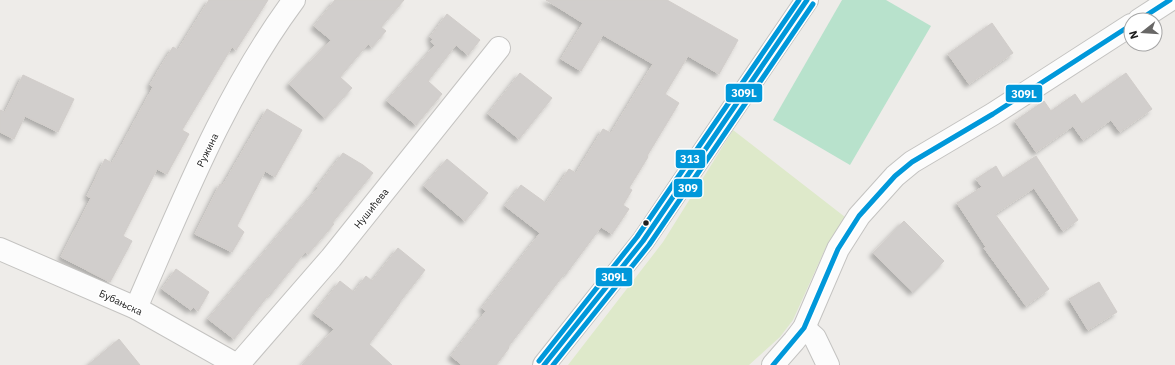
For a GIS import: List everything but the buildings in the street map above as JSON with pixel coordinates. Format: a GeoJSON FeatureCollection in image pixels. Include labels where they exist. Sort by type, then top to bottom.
{"type":"FeatureCollection","features":[{"type":"Feature","properties":{"kind":"street","name":"Ружина"},"geometry":{"type":"LineString","coordinates":[[136,308],[205,152],[241,84],[267,40],[294,0]]}},
{"type":"Feature","properties":{"kind":"street"},"geometry":{"type":"LineString","coordinates":[[544,365],[643,241],[807,0]]}},
{"type":"Feature","properties":{"kind":"street"},"geometry":{"type":"LineString","coordinates":[[1151,12],[1170,0]]}},
{"type":"Feature","properties":{"kind":"street"},"geometry":{"type":"LineString","coordinates":[[773,365],[804,328],[838,249],[859,216],[895,176],[912,162],[993,114],[1123,30]]}},
{"type":"Feature","properties":{"kind":"street","name":"Нушићева"},"geometry":{"type":"LineString","coordinates":[[238,365],[331,258],[499,48]]}},
{"type":"Feature","properties":{"kind":"street","name":"Бубањска"},"geometry":{"type":"LineString","coordinates":[[0,249],[136,308],[238,365]]}},
{"type":"Feature","properties":{"kind":"street"},"geometry":{"type":"LineString","coordinates":[[804,328],[814,338],[828,365]]}},
{"type":"Feature","properties":{"kind":"green space"},"geometry":{"type":"Polygon","coordinates":[[[842,0],[886,0],[931,26],[850,165],[773,120],[842,0]]]}},
{"type":"Feature","properties":{"kind":"green space"},"geometry":{"type":"Polygon","coordinates":[[[733,130],[845,217],[826,247],[793,320],[780,337],[749,365],[568,365],[663,242],[733,130]]]}},
{"type":"Feature","properties":{"kind":"transit line","name":"313"},"geometry":{"type":"LineString","coordinates":[[539,361],[637,237],[799,0]]}},
{"type":"Feature","properties":{"kind":"transit line","name":"309L"},"geometry":{"type":"LineString","coordinates":[[544,365],[643,241],[807,0]]}},
{"type":"Feature","properties":{"kind":"transit line","name":"309L"},"geometry":{"type":"LineString","coordinates":[[1151,12],[1170,0]]}},
{"type":"Feature","properties":{"kind":"transit line","name":"309"},"geometry":{"type":"LineString","coordinates":[[553,365],[649,245],[813,4]]}},
{"type":"Feature","properties":{"kind":"transit line","name":"309L"},"geometry":{"type":"LineString","coordinates":[[773,365],[804,328],[838,249],[859,216],[895,176],[912,162],[993,114],[1123,30]]}}]}
